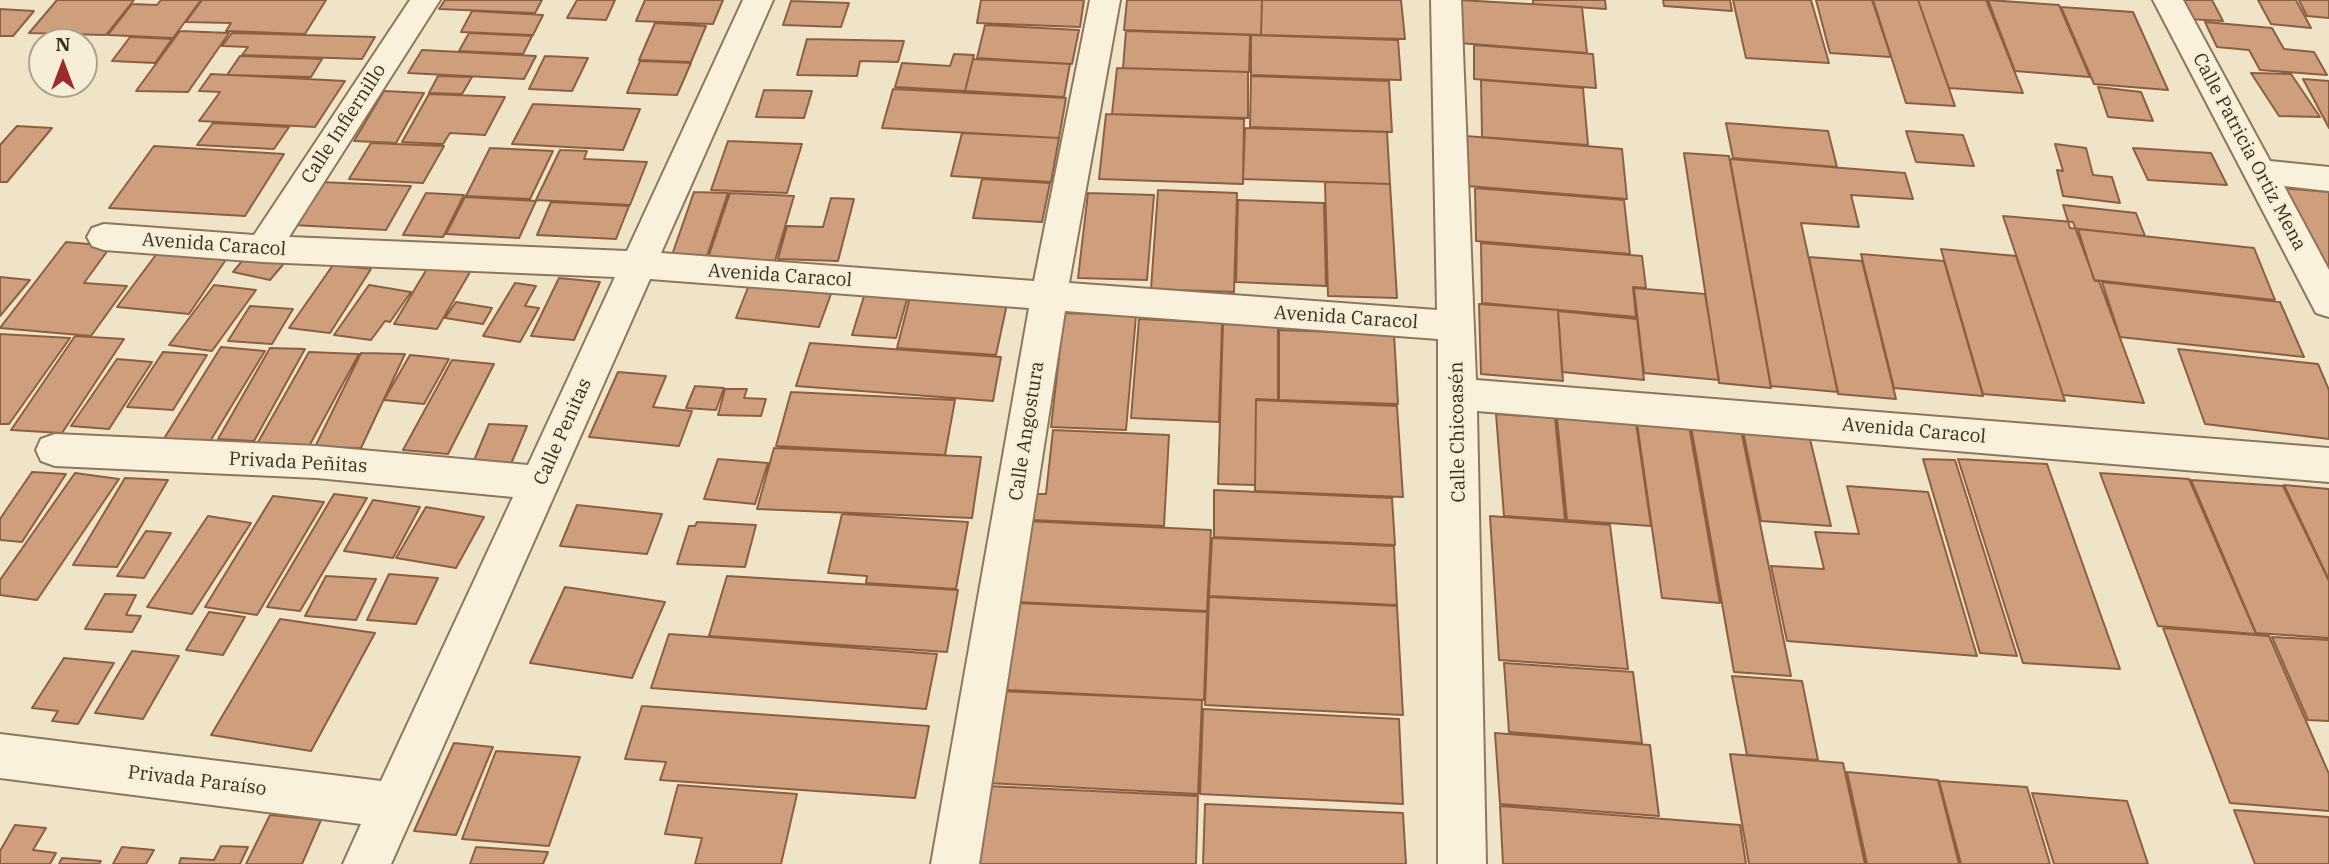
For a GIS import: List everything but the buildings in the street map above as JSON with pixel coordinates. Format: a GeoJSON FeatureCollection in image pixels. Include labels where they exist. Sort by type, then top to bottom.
{"type":"FeatureCollection","features":[{"type":"Feature","properties":{"kind":"street","name":"Calle Infiernillo"},"geometry":{"type":"LineString","coordinates":[[263,249],[425,0]]}},
{"type":"Feature","properties":{"kind":"street","name":"Calle Penitas"},"geometry":{"type":"LineString","coordinates":[[367,864],[758,0]]}},
{"type":"Feature","properties":{"kind":"street","name":"Calle Angostura"},"geometry":{"type":"LineString","coordinates":[[956,864],[1049,296],[1105,0]]}},
{"type":"Feature","properties":{"kind":"street","name":"Calle Chicoasén"},"geometry":{"type":"LineString","coordinates":[[1446,0],[1458,394],[1462,864]]}},
{"type":"Feature","properties":{"kind":"street","name":"Calle Patricia Ortiz Mena"},"geometry":{"type":"LineString","coordinates":[[2168,0],[2329,303]]}},
{"type":"Feature","properties":{"kind":"street"},"geometry":{"type":"LineString","coordinates":[[2260,172],[2329,179]]}},
{"type":"Feature","properties":{"kind":"street","name":"Avenida Caracol"},"geometry":{"type":"LineString","coordinates":[[104,237],[263,249],[639,265],[1456,326]]}},
{"type":"Feature","properties":{"kind":"street","name":"Avenida Caracol"},"geometry":{"type":"LineString","coordinates":[[1458,394],[2329,465]]}},
{"type":"Feature","properties":{"kind":"street","name":"Privada Peñitas"},"geometry":{"type":"LineString","coordinates":[[55,450],[317,462],[540,483]]}},
{"type":"Feature","properties":{"kind":"street","name":"Privada Paraíso"},"geometry":{"type":"LineString","coordinates":[[0,756],[395,805]]}}]}
